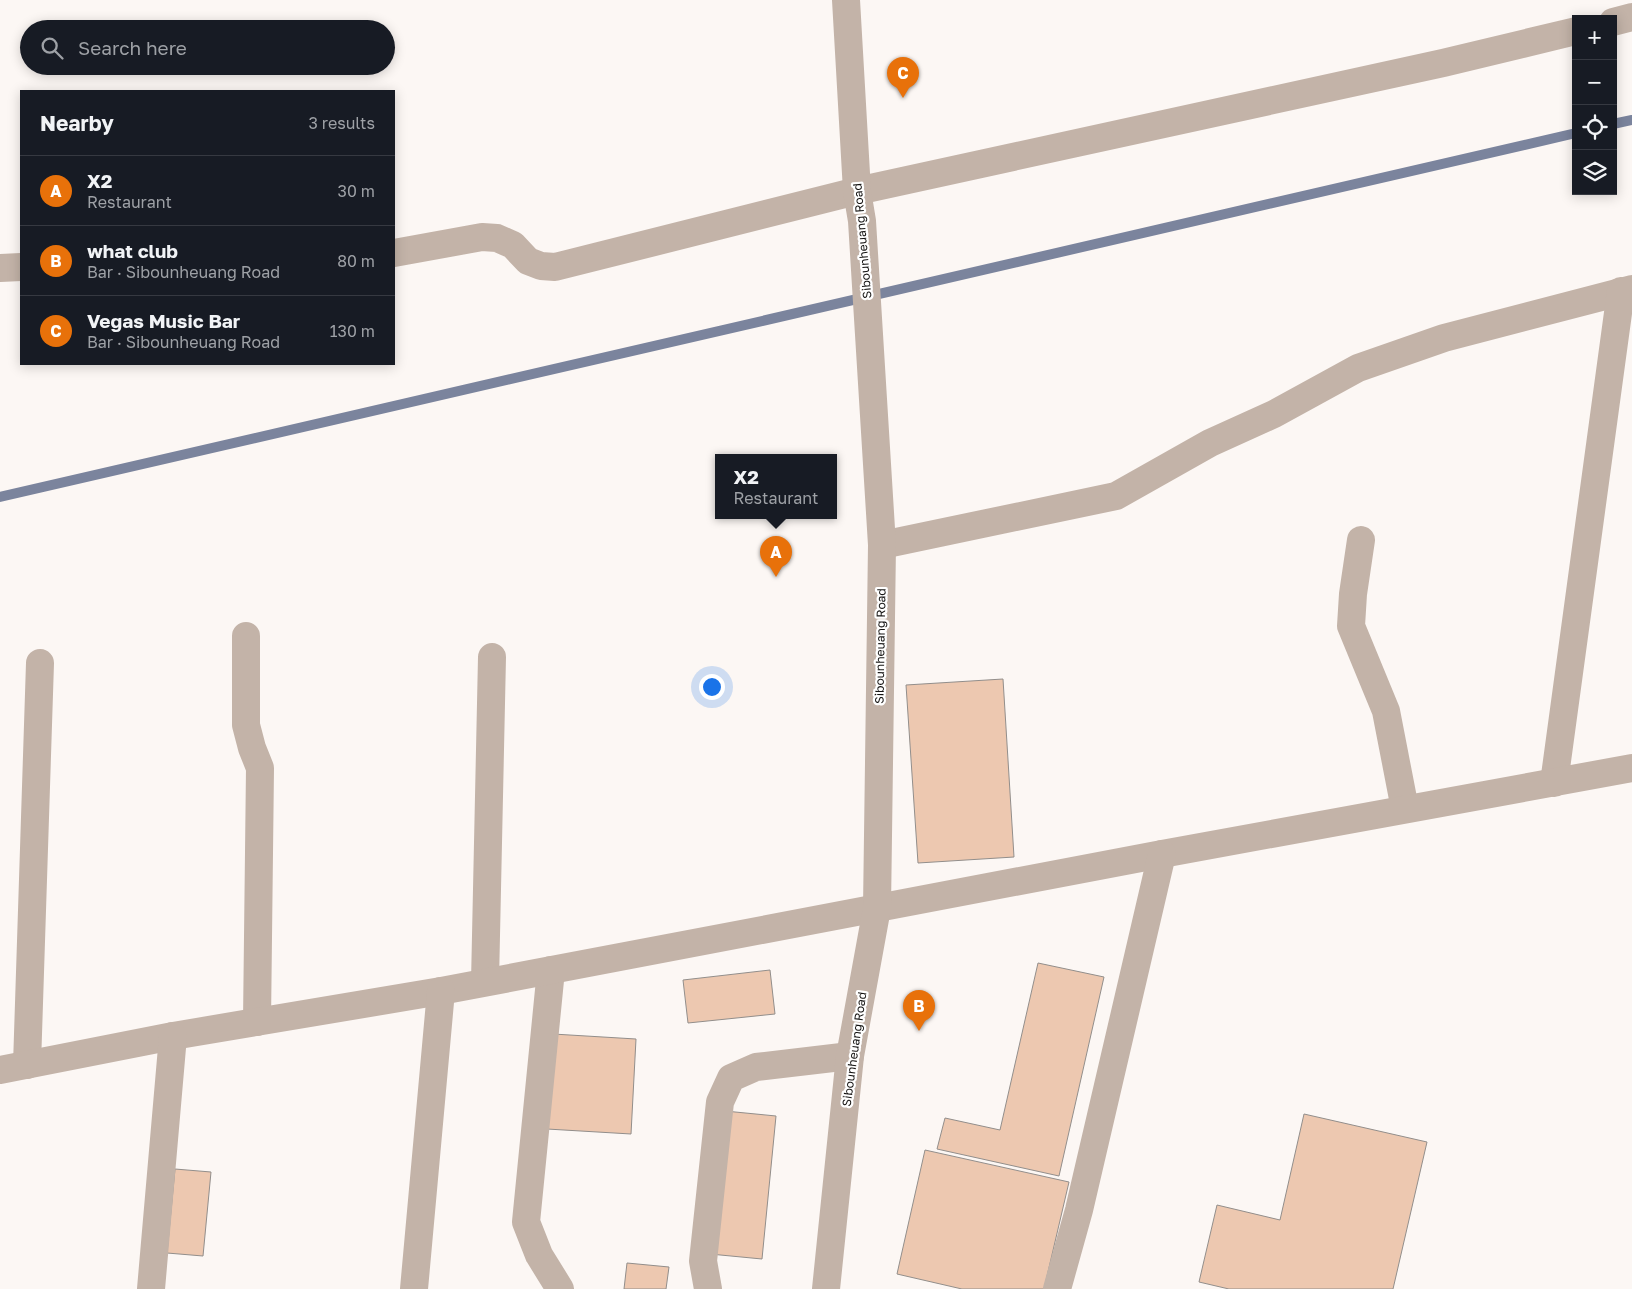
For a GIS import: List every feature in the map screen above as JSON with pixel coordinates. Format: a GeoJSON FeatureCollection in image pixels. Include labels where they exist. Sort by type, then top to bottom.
{"type":"FeatureCollection","features":[{"type":"Feature","properties":{"kind":"street","name":"Sibounheuang Road"},"geometry":{"type":"LineString","coordinates":[[826,1289],[850,1056],[877,908],[882,545],[862,221],[857,190],[846,0]]}},
{"type":"Feature","properties":{"kind":"street"},"geometry":{"type":"LineString","coordinates":[[1617,21],[1632,17]]}},
{"type":"Feature","properties":{"kind":"street"},"geometry":{"type":"LineString","coordinates":[[395,253],[482,237],[497,238],[513,245],[528,261],[541,266],[555,267],[857,190],[1442,63],[1572,32]]}},
{"type":"Feature","properties":{"kind":"street"},"geometry":{"type":"LineString","coordinates":[[0,268],[20,267]]}},
{"type":"Feature","properties":{"kind":"street"},"geometry":{"type":"LineString","coordinates":[[882,545],[1116,496],[1210,443],[1274,414],[1358,368],[1444,338],[1626,290],[1554,783]]}},
{"type":"Feature","properties":{"kind":"street"},"geometry":{"type":"LineString","coordinates":[[1361,540],[1353,594],[1351,626],[1386,711],[1405,809]]}},
{"type":"Feature","properties":{"kind":"street"},"geometry":{"type":"LineString","coordinates":[[246,636],[246,725],[260,768],[257,1022]]}},
{"type":"Feature","properties":{"kind":"street"},"geometry":{"type":"LineString","coordinates":[[485,982],[492,657]]}},
{"type":"Feature","properties":{"kind":"street"},"geometry":{"type":"LineString","coordinates":[[27,1065],[40,663]]}},
{"type":"Feature","properties":{"kind":"street"},"geometry":{"type":"LineString","coordinates":[[0,1070],[173,1036],[440,991],[1162,854],[1632,768]]}},
{"type":"Feature","properties":{"kind":"street"},"geometry":{"type":"LineString","coordinates":[[1057,1289],[1079,1210],[1162,854]]}},
{"type":"Feature","properties":{"kind":"street"},"geometry":{"type":"LineString","coordinates":[[551,970],[526,1222],[539,1255],[560,1289]]}},
{"type":"Feature","properties":{"kind":"street"},"geometry":{"type":"LineString","coordinates":[[414,1289],[440,991]]}},
{"type":"Feature","properties":{"kind":"street"},"geometry":{"type":"LineString","coordinates":[[151,1289],[173,1036]]}},
{"type":"Feature","properties":{"kind":"street"},"geometry":{"type":"LineString","coordinates":[[708,1289],[703,1260],[720,1102],[731,1078],[756,1067],[850,1056]]}},
{"type":"Feature","properties":{"kind":"building"},"geometry":{"type":"Polygon","coordinates":[[[1003,679],[1014,857],[918,863],[906,685],[1003,679]]]}},
{"type":"Feature","properties":{"kind":"building"},"geometry":{"type":"Polygon","coordinates":[[[1038,963],[1104,977],[1059,1176],[937,1149],[945,1118],[1000,1130],[1038,963]]]}},
{"type":"Feature","properties":{"kind":"building"},"geometry":{"type":"Polygon","coordinates":[[[770,970],[775,1014],[688,1023],[683,980],[770,970]]]}},
{"type":"Feature","properties":{"kind":"building"},"geometry":{"type":"Polygon","coordinates":[[[553,1034],[636,1039],[631,1134],[547,1129],[553,1034]]]}},
{"type":"Feature","properties":{"kind":"building"},"geometry":{"type":"Polygon","coordinates":[[[725,1111],[776,1116],[762,1259],[710,1254],[725,1111]]]}},
{"type":"Feature","properties":{"kind":"building"},"geometry":{"type":"Polygon","coordinates":[[[1304,1114],[1427,1142],[1393,1289],[1229,1289],[1199,1282],[1217,1205],[1280,1220],[1304,1114]]]}},
{"type":"Feature","properties":{"kind":"building"},"geometry":{"type":"Polygon","coordinates":[[[925,1150],[1069,1182],[1044,1289],[962,1289],[897,1274],[925,1150]]]}},
{"type":"Feature","properties":{"kind":"building"},"geometry":{"type":"Polygon","coordinates":[[[175,1169],[211,1172],[203,1256],[167,1253],[175,1169]]]}},
{"type":"Feature","properties":{"kind":"building"},"geometry":{"type":"Polygon","coordinates":[[[627,1263],[669,1267],[666,1289],[624,1289],[627,1263]]]}},
{"type":"Feature","properties":{"kind":"waterway"},"geometry":{"type":"LineString","coordinates":[[1617,123],[1632,120]]}},
{"type":"Feature","properties":{"kind":"waterway"},"geometry":{"type":"LineString","coordinates":[[0,497],[1572,134]]}},
{"type":"Feature","properties":{"kind":"place","name":"Vegas Music Bar"},"geometry":{"type":"Point","coordinates":[903,98]}},
{"type":"Feature","properties":{"kind":"place","name":"X2"},"geometry":{"type":"Point","coordinates":[776,577]}},
{"type":"Feature","properties":{"kind":"place","name":"what club"},"geometry":{"type":"Point","coordinates":[919,1031]}}]}
